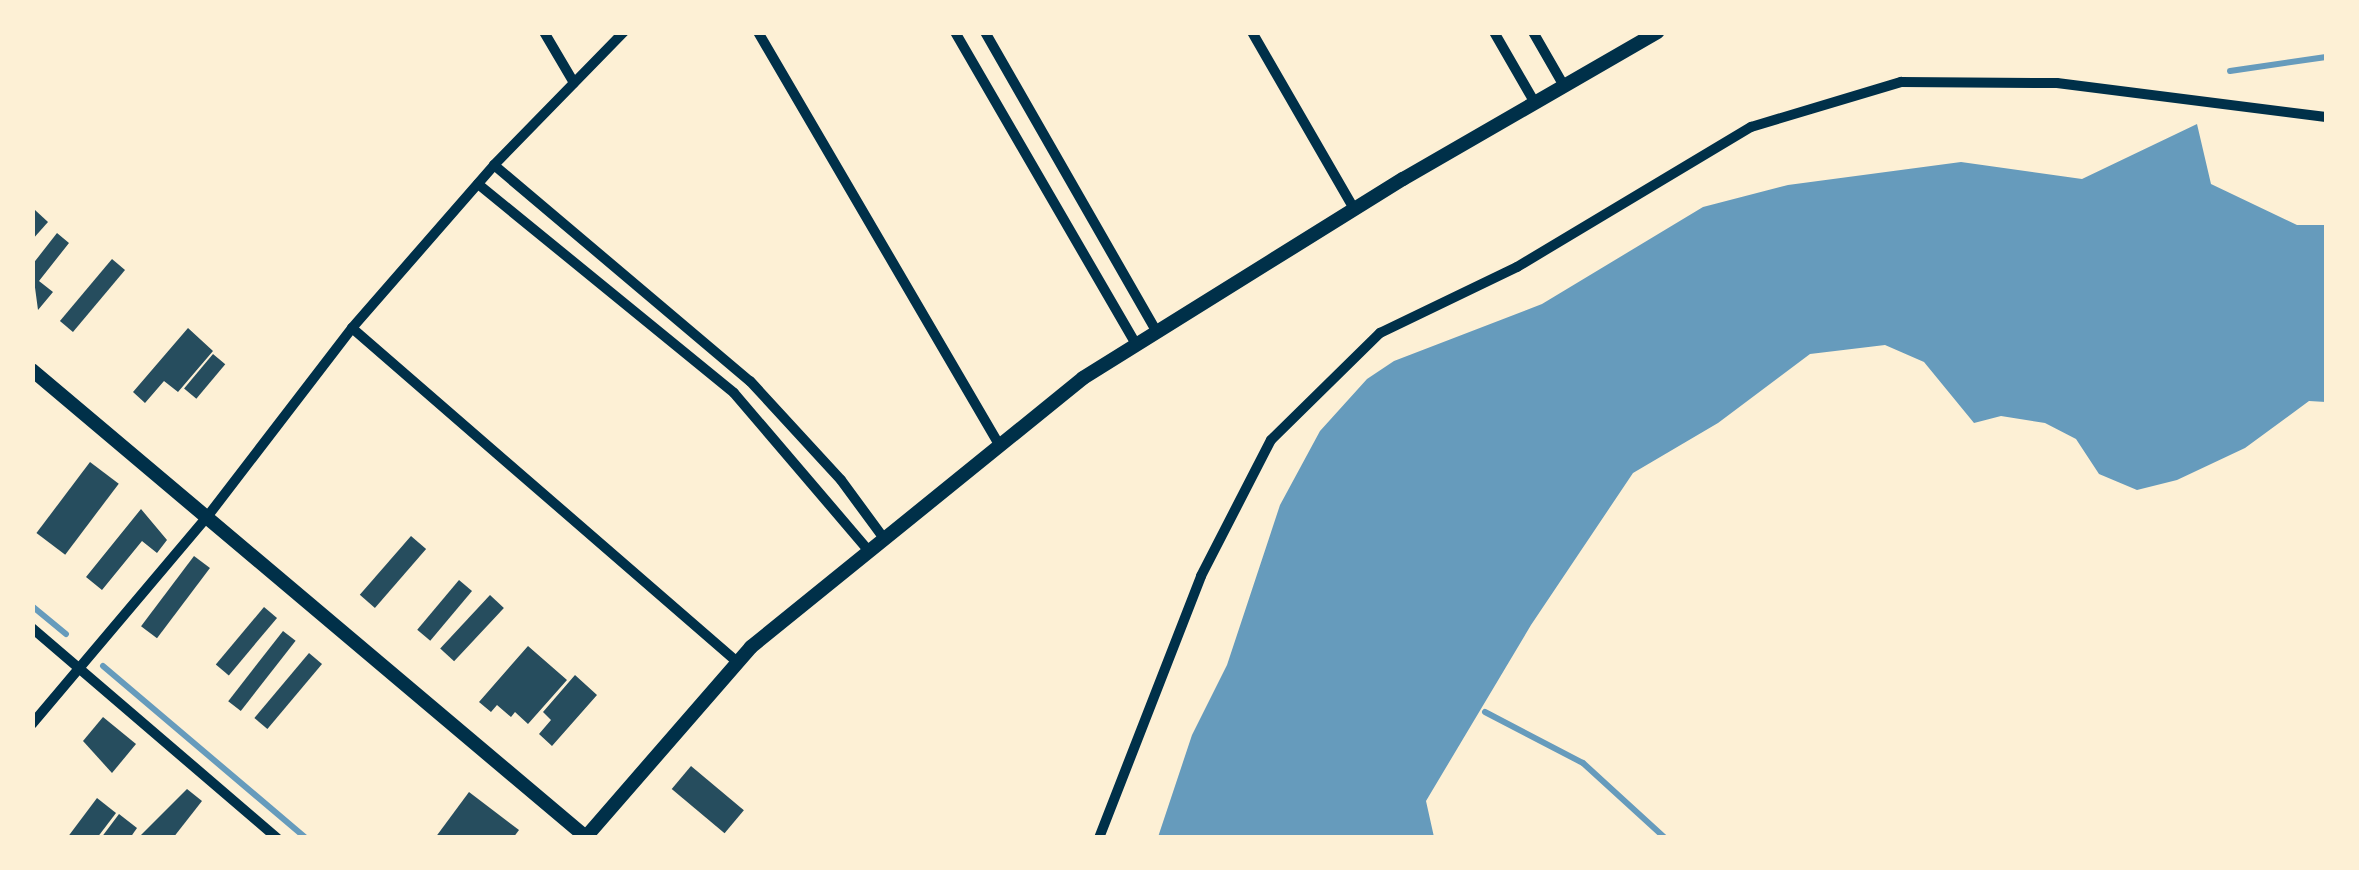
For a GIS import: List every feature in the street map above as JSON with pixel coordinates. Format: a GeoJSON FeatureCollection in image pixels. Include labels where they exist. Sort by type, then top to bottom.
{"type":"FeatureCollection","features":[{"type":"Feature","properties":{"kind":"street"},"geometry":{"type":"LineString","coordinates":[[544,32],[574,83]]}},
{"type":"Feature","properties":{"kind":"street"},"geometry":{"type":"LineString","coordinates":[[32,724],[207,518],[352,328],[494,165],[624,32]]}},
{"type":"Feature","properties":{"kind":"street"},"geometry":{"type":"LineString","coordinates":[[758,32],[998,445]]}},
{"type":"Feature","properties":{"kind":"street"},"geometry":{"type":"LineString","coordinates":[[955,32],[1134,341]]}},
{"type":"Feature","properties":{"kind":"street"},"geometry":{"type":"LineString","coordinates":[[986,32],[1155,329]]}},
{"type":"Feature","properties":{"kind":"street"},"geometry":{"type":"LineString","coordinates":[[1252,32],[1354,209]]}},
{"type":"Feature","properties":{"kind":"street"},"geometry":{"type":"LineString","coordinates":[[1494,32],[1535,104]]}},
{"type":"Feature","properties":{"kind":"street"},"geometry":{"type":"LineString","coordinates":[[1533,32],[1564,86]]}},
{"type":"Feature","properties":{"kind":"street"},"geometry":{"type":"LineString","coordinates":[[32,370],[586,837],[736,661],[998,445],[1134,341],[1658,32]]}},
{"type":"Feature","properties":{"kind":"street"},"geometry":{"type":"LineString","coordinates":[[1099,838],[1201,576],[1271,440],[1380,333],[1518,267],[1751,127],[1900,82],[2057,83],[2326,117]]}},
{"type":"Feature","properties":{"kind":"street"},"geometry":{"type":"LineString","coordinates":[[494,165],[750,381],[841,480],[885,540]]}},
{"type":"Feature","properties":{"kind":"street"},"geometry":{"type":"LineString","coordinates":[[478,184],[734,394],[870,552]]}},
{"type":"Feature","properties":{"kind":"street"},"geometry":{"type":"LineString","coordinates":[[352,328],[736,661]]}},
{"type":"Feature","properties":{"kind":"street"},"geometry":{"type":"LineString","coordinates":[[32,628],[277,838]]}},
{"type":"Feature","properties":{"kind":"water"},"geometry":{"type":"Polygon","coordinates":[[[2197,124],[2211,184],[2297,225],[2326,225],[2326,402],[2309,401],[2245,448],[2177,480],[2137,490],[2099,474],[2076,439],[2045,423],[2001,416],[1974,423],[1924,362],[1885,345],[1810,354],[1718,423],[1633,473],[1531,625],[1426,801],[1434,837],[1158,837],[1192,735],[1227,665],[1280,505],[1320,431],[1367,379],[1394,361],[1542,304],[1703,207],[1788,185],[1961,162],[2082,179],[2197,124]]]}},
{"type":"Feature","properties":{"kind":"building"},"geometry":{"type":"Polygon","coordinates":[[[35,210],[48,222],[32,240],[32,212],[35,210]]]}},
{"type":"Feature","properties":{"kind":"building"},"geometry":{"type":"Polygon","coordinates":[[[57,233],[69,243],[39,281],[53,292],[38,310],[32,265],[57,233]]]}},
{"type":"Feature","properties":{"kind":"building"},"geometry":{"type":"Polygon","coordinates":[[[112,259],[125,270],[73,332],[60,321],[112,259]]]}},
{"type":"Feature","properties":{"kind":"building"},"geometry":{"type":"Polygon","coordinates":[[[188,328],[213,351],[178,392],[164,381],[145,403],[133,392],[188,328]]]}},
{"type":"Feature","properties":{"kind":"building"},"geometry":{"type":"Polygon","coordinates":[[[213,354],[225,364],[196,399],[184,388],[213,354]]]}},
{"type":"Feature","properties":{"kind":"building"},"geometry":{"type":"Polygon","coordinates":[[[90,462],[119,484],[65,555],[36,533],[90,462]]]}},
{"type":"Feature","properties":{"kind":"building"},"geometry":{"type":"Polygon","coordinates":[[[141,509],[167,540],[157,553],[142,541],[102,590],[86,577],[141,509]]]}},
{"type":"Feature","properties":{"kind":"building"},"geometry":{"type":"Polygon","coordinates":[[[411,536],[426,549],[375,608],[360,595],[411,536]]]}},
{"type":"Feature","properties":{"kind":"building"},"geometry":{"type":"Polygon","coordinates":[[[194,556],[210,568],[157,638],[141,626],[194,556]]]}},
{"type":"Feature","properties":{"kind":"building"},"geometry":{"type":"Polygon","coordinates":[[[459,580],[472,591],[430,641],[417,630],[459,580]]]}},
{"type":"Feature","properties":{"kind":"building"},"geometry":{"type":"Polygon","coordinates":[[[490,595],[504,608],[454,661],[440,648],[490,595]]]}},
{"type":"Feature","properties":{"kind":"building"},"geometry":{"type":"Polygon","coordinates":[[[264,607],[277,618],[229,675],[216,664],[264,607]]]}},
{"type":"Feature","properties":{"kind":"building"},"geometry":{"type":"Polygon","coordinates":[[[283,631],[296,641],[241,711],[228,701],[283,631]]]}},
{"type":"Feature","properties":{"kind":"building"},"geometry":{"type":"Polygon","coordinates":[[[528,646],[567,680],[528,724],[515,712],[511,717],[497,705],[491,712],[479,702],[528,646]]]}},
{"type":"Feature","properties":{"kind":"building"},"geometry":{"type":"Polygon","coordinates":[[[309,653],[322,664],[267,729],[254,718],[309,653]]]}},
{"type":"Feature","properties":{"kind":"building"},"geometry":{"type":"Polygon","coordinates":[[[575,675],[597,695],[552,746],[539,734],[551,720],[543,712],[575,675]]]}},
{"type":"Feature","properties":{"kind":"building"},"geometry":{"type":"Polygon","coordinates":[[[103,717],[136,744],[112,773],[83,741],[103,717]]]}},
{"type":"Feature","properties":{"kind":"building"},"geometry":{"type":"Polygon","coordinates":[[[691,766],[744,810],[725,833],[672,789],[691,766]]]}},
{"type":"Feature","properties":{"kind":"building"},"geometry":{"type":"Polygon","coordinates":[[[187,789],[202,801],[173,838],[138,838],[187,789]]]}},
{"type":"Feature","properties":{"kind":"building"},"geometry":{"type":"Polygon","coordinates":[[[469,792],[519,830],[513,838],[435,838],[469,792]]]}},
{"type":"Feature","properties":{"kind":"building"},"geometry":{"type":"Polygon","coordinates":[[[97,798],[116,813],[97,838],[67,838],[97,798]]]}},
{"type":"Feature","properties":{"kind":"building"},"geometry":{"type":"Polygon","coordinates":[[[119,814],[137,828],[130,838],[101,838],[119,814]]]}},
{"type":"Feature","properties":{"kind":"waterway"},"geometry":{"type":"LineString","coordinates":[[2230,71],[2326,57]]}},
{"type":"Feature","properties":{"kind":"waterway"},"geometry":{"type":"LineString","coordinates":[[32,606],[66,634]]}},
{"type":"Feature","properties":{"kind":"waterway"},"geometry":{"type":"LineString","coordinates":[[103,666],[306,838]]}},
{"type":"Feature","properties":{"kind":"waterway"},"geometry":{"type":"LineString","coordinates":[[1485,712],[1583,763],[1665,838]]}}]}
